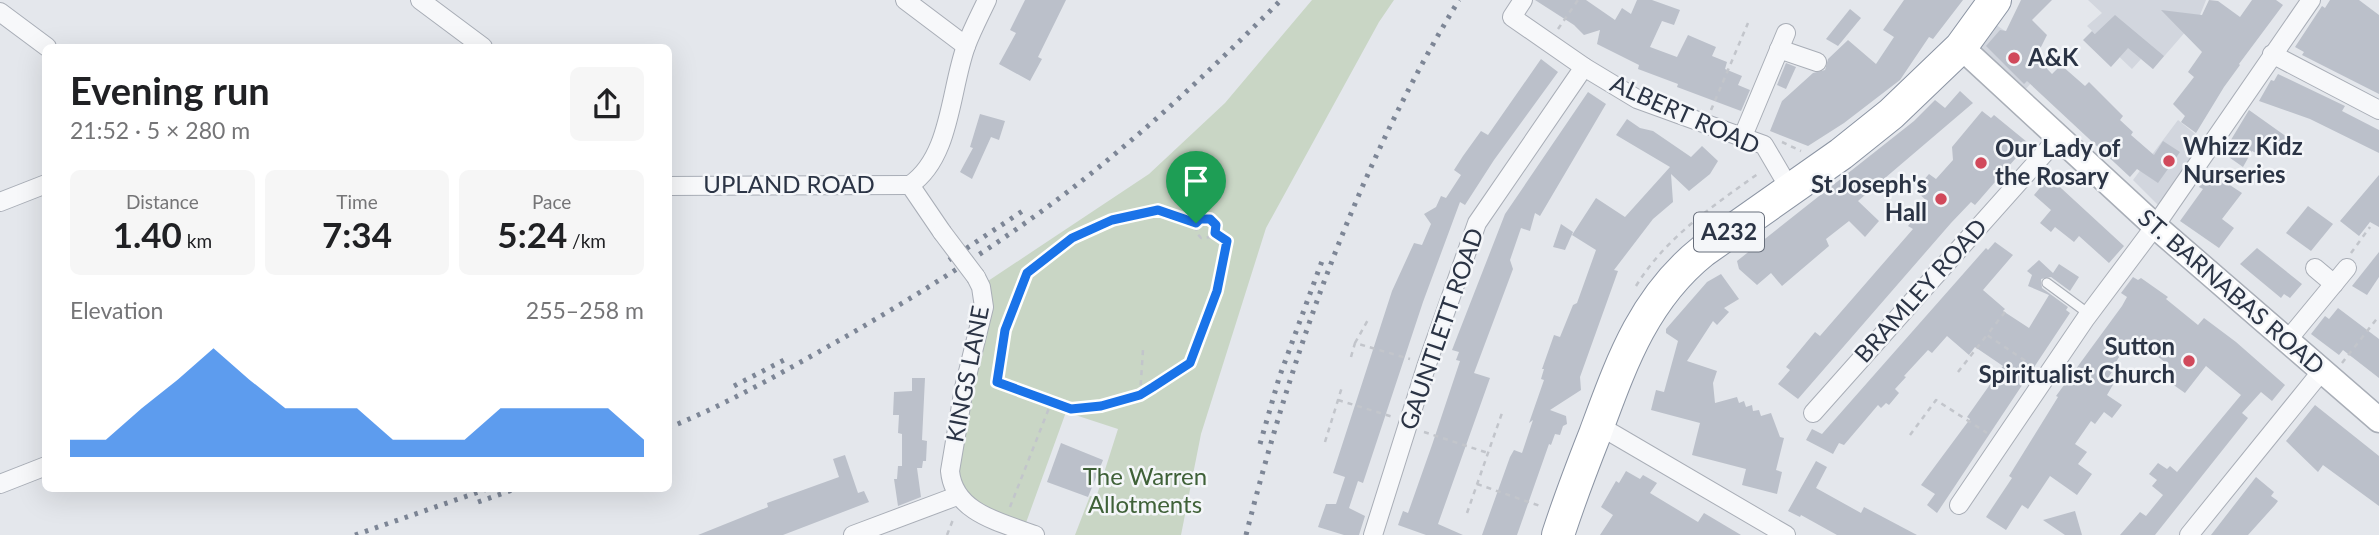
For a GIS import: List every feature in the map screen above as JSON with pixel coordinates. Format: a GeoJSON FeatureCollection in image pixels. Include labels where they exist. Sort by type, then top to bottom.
{"type":"FeatureCollection","features":[{"type":"Feature","properties":{"kind":"highway","name":"A232"},"geometry":{"type":"LineString","coordinates":[[1562,525],[1626,349],[1643,318],[1664,289],[1703,251],[1835,159],[1891,114],[1961,47],[1996,0]]}},
{"type":"Feature","properties":{"kind":"street"},"geometry":{"type":"LineString","coordinates":[[420,0],[479,44]]}},
{"type":"Feature","properties":{"kind":"street"},"geometry":{"type":"LineString","coordinates":[[905,0],[966,46]]}},
{"type":"Feature","properties":{"kind":"street"},"geometry":{"type":"LineString","coordinates":[[910,185],[929,170],[934,162],[966,46],[986,0]]}},
{"type":"Feature","properties":{"kind":"street","name":"ALBERT ROAD"},"geometry":{"type":"LineString","coordinates":[[1523,0],[1512,17],[1584,67],[1637,99],[1764,145],[1791,191]]}},
{"type":"Feature","properties":{"kind":"street"},"geometry":{"type":"LineString","coordinates":[[1959,505],[2089,314],[2155,226],[2311,0]]}},
{"type":"Feature","properties":{"kind":"street"},"geometry":{"type":"LineString","coordinates":[[0,12],[43,44]]}},
{"type":"Feature","properties":{"kind":"street"},"geometry":{"type":"LineString","coordinates":[[1743,136],[1783,41],[1817,62]]}},
{"type":"Feature","properties":{"kind":"street","name":"ST. BARNABAS ROAD"},"geometry":{"type":"LineString","coordinates":[[1961,47],[2155,226],[2379,420]]}},
{"type":"Feature","properties":{"kind":"street"},"geometry":{"type":"LineString","coordinates":[[2272,54],[2379,110]]}},
{"type":"Feature","properties":{"kind":"street","name":"GAUNTLETT ROAD"},"geometry":{"type":"LineString","coordinates":[[1373,535],[1427,364],[1477,223],[1584,67]]}},
{"type":"Feature","properties":{"kind":"street","name":"BRAMLEY ROAD"},"geometry":{"type":"LineString","coordinates":[[1813,413],[2058,138]]}},
{"type":"Feature","properties":{"kind":"street","name":"UPLAND ROAD"},"geometry":{"type":"LineString","coordinates":[[672,186],[910,185]]}},
{"type":"Feature","properties":{"kind":"street","name":"KINGS LANE"},"geometry":{"type":"LineString","coordinates":[[910,185],[981,287],[984,307],[964,388],[950,471],[959,498]]}},
{"type":"Feature","properties":{"kind":"street"},"geometry":{"type":"LineString","coordinates":[[0,202],[42,186]]}},
{"type":"Feature","properties":{"kind":"street"},"geometry":{"type":"LineString","coordinates":[[2315,268],[2334,284]]}},
{"type":"Feature","properties":{"kind":"street"},"geometry":{"type":"LineString","coordinates":[[2286,342],[2347,268]]}},
{"type":"Feature","properties":{"kind":"street"},"geometry":{"type":"LineString","coordinates":[[2189,535],[2325,375]]}},
{"type":"Feature","properties":{"kind":"street"},"geometry":{"type":"LineString","coordinates":[[1598,425],[1786,535]]}},
{"type":"Feature","properties":{"kind":"street"},"geometry":{"type":"LineString","coordinates":[[0,484],[42,468]]}},
{"type":"Feature","properties":{"kind":"street"},"geometry":{"type":"LineString","coordinates":[[853,535],[959,498],[1003,524],[1035,535]]}},
{"type":"Feature","properties":{"kind":"lane"},"geometry":{"type":"LineString","coordinates":[[2047,283],[2089,314]]}},
{"type":"Feature","properties":{"kind":"path"},"geometry":{"type":"LineString","coordinates":[[1548,42],[1578,0]]}},
{"type":"Feature","properties":{"kind":"path"},"geometry":{"type":"LineString","coordinates":[[1706,123],[1748,23]]}},
{"type":"Feature","properties":{"kind":"path"},"geometry":{"type":"LineString","coordinates":[[1764,145],[1769,136],[1805,153],[1835,159]]}},
{"type":"Feature","properties":{"kind":"path"},"geometry":{"type":"LineString","coordinates":[[1196,223],[1158,210],[1112,220],[1072,238],[1027,273],[1005,330],[997,382],[1071,409],[1101,406],[1140,395],[1190,363],[1217,291],[1227,241],[1215,233]]}},
{"type":"Feature","properties":{"kind":"path"},"geometry":{"type":"LineString","coordinates":[[1200,219],[1210,219],[1216,225],[1215,233],[1201,238],[1196,232],[1196,223],[1200,219]]}},
{"type":"Feature","properties":{"kind":"path"},"geometry":{"type":"LineString","coordinates":[[2347,268],[2345,261],[2370,227]]}},
{"type":"Feature","properties":{"kind":"path"},"geometry":{"type":"LineString","coordinates":[[1958,372],[2005,312]]}},
{"type":"Feature","properties":{"kind":"path"},"geometry":{"type":"LineString","coordinates":[[2325,375],[2379,316]]}},
{"type":"Feature","properties":{"kind":"path"},"geometry":{"type":"LineString","coordinates":[[1351,357],[1368,318]]}},
{"type":"Feature","properties":{"kind":"path"},"geometry":{"type":"LineString","coordinates":[[1987,335],[2047,376]]}},
{"type":"Feature","properties":{"kind":"path"},"geometry":{"type":"LineString","coordinates":[[1355,343],[1427,364]]}},
{"type":"Feature","properties":{"kind":"path"},"geometry":{"type":"LineString","coordinates":[[1140,395],[1143,350]]}},
{"type":"Feature","properties":{"kind":"path"},"geometry":{"type":"LineString","coordinates":[[1325,442],[1342,387]]}},
{"type":"Feature","properties":{"kind":"path"},"geometry":{"type":"LineString","coordinates":[[1338,400],[1489,453]]}},
{"type":"Feature","properties":{"kind":"path"},"geometry":{"type":"LineString","coordinates":[[1910,435],[1936,400],[2002,442]]}},
{"type":"Feature","properties":{"kind":"path"},"geometry":{"type":"LineString","coordinates":[[1003,524],[1051,403]]}},
{"type":"Feature","properties":{"kind":"path"},"geometry":{"type":"LineString","coordinates":[[1467,513],[1502,413]]}},
{"type":"Feature","properties":{"kind":"path"},"geometry":{"type":"LineString","coordinates":[[1477,484],[1562,525]]}},
{"type":"Feature","properties":{"kind":"path"},"geometry":{"type":"LineString","coordinates":[[947,535],[959,498]]}},
{"type":"Feature","properties":{"kind":"shaded area"},"geometry":{"type":"Polygon","coordinates":[[[2088,0],[2206,0],[2200,15],[2153,69],[2141,59],[2132,69],[2087,26],[2102,13],[2088,0]]]}},
{"type":"Feature","properties":{"kind":"shaded area"},"geometry":{"type":"Polygon","coordinates":[[[1992,22],[2050,62],[2024,91],[1975,44],[1992,22]]]}},
{"type":"Feature","properties":{"kind":"shaded area","name":"Whizz Kidz Nurseries"},"geometry":{"type":"Polygon","coordinates":[[[2178,120],[2205,142],[2158,205],[2133,180],[2178,120]]]}},
{"type":"Feature","properties":{"kind":"green space","name":"The Warren Allotments"},"geometry":{"type":"Polygon","coordinates":[[[1312,0],[1394,0],[1379,22],[1266,228],[1201,434],[1181,535],[1075,535],[1090,496],[1096,498],[1118,429],[1066,412],[1023,531],[974,507],[953,471],[988,281],[1149,174],[1225,103],[1312,0]]]}},
{"type":"Feature","properties":{"kind":"building"},"geometry":{"type":"Polygon","coordinates":[[[1025,0],[1066,0],[1038,57],[1042,59],[1030,81],[999,64],[1016,33],[1010,30],[1025,0]]]}},
{"type":"Feature","properties":{"kind":"building"},"geometry":{"type":"Polygon","coordinates":[[[1535,0],[1586,0],[1615,20],[1622,8],[1631,14],[1637,0],[1652,0],[1680,10],[1674,25],[1662,21],[1650,47],[1677,57],[1688,35],[1716,47],[1712,56],[1727,62],[1725,69],[1742,76],[1738,85],[1750,90],[1741,111],[1638,69],[1639,65],[1597,44],[1600,30],[1584,35],[1574,25],[1535,0]]]}},
{"type":"Feature","properties":{"kind":"building"},"geometry":{"type":"Polygon","coordinates":[[[1904,0],[1963,0],[1933,39],[1929,37],[1900,80],[1844,123],[1808,146],[1770,131],[1782,101],[1813,73],[1825,70],[1828,59],[1848,40],[1876,64],[1894,37],[1883,30],[1904,0]]]}},
{"type":"Feature","properties":{"kind":"building"},"geometry":{"type":"Polygon","coordinates":[[[2021,0],[2052,0],[2032,20],[2047,35],[2036,57],[2052,74],[2061,65],[2085,86],[2089,82],[2123,116],[2120,120],[2133,132],[2131,135],[2154,155],[2163,141],[2180,152],[2158,183],[2137,169],[2130,177],[2027,81],[2024,84],[1986,46],[2000,30],[2006,31],[2021,0]]]}},
{"type":"Feature","properties":{"kind":"building"},"geometry":{"type":"Polygon","coordinates":[[[2209,0],[2218,1],[2240,17],[2252,0],[2276,0],[2283,5],[2239,64],[2196,133],[2181,122],[2185,116],[2173,104],[2194,77],[2188,72],[2202,52],[2161,10],[2202,15],[2209,0]]]}},
{"type":"Feature","properties":{"kind":"building"},"geometry":{"type":"Polygon","coordinates":[[[2330,0],[2359,0],[2379,15],[2379,94],[2302,55],[2304,52],[2295,47],[2322,6],[2325,8],[2330,0]]]}},
{"type":"Feature","properties":{"kind":"building"},"geometry":{"type":"Polygon","coordinates":[[[1850,9],[1861,18],[1838,46],[1826,39],[1850,9]]]}},
{"type":"Feature","properties":{"kind":"building"},"geometry":{"type":"Polygon","coordinates":[[[2115,15],[2164,56],[2153,69],[2128,48],[2111,67],[2083,40],[2092,31],[2095,34],[2115,15]]]}},
{"type":"Feature","properties":{"kind":"building"},"geometry":{"type":"Polygon","coordinates":[[[1541,59],[1558,72],[1465,205],[1460,202],[1423,302],[1363,483],[1358,481],[1349,508],[1365,516],[1359,535],[1344,535],[1318,527],[1326,504],[1336,504],[1345,477],[1333,473],[1392,291],[1414,243],[1422,245],[1431,224],[1424,214],[1436,207],[1441,196],[1446,198],[1461,175],[1454,170],[1463,156],[1481,131],[1488,135],[1541,59]]]}},
{"type":"Feature","properties":{"kind":"building"},"geometry":{"type":"Polygon","coordinates":[[[1786,63],[1796,67],[1786,89],[1777,85],[1786,63]]]}},
{"type":"Feature","properties":{"kind":"building"},"geometry":{"type":"Polygon","coordinates":[[[2278,74],[2345,106],[2342,111],[2379,130],[2379,153],[2310,119],[2259,101],[2271,80],[2274,81],[2278,74]]]}},
{"type":"Feature","properties":{"kind":"building"},"geometry":{"type":"Polygon","coordinates":[[[1960,91],[1973,103],[1858,201],[1879,221],[1865,237],[1849,221],[1826,239],[1829,246],[1782,286],[1771,273],[1757,285],[1739,269],[1737,261],[1914,121],[1935,100],[1945,108],[1960,91]]]}},
{"type":"Feature","properties":{"kind":"building"},"geometry":{"type":"Polygon","coordinates":[[[1588,92],[1606,104],[1540,216],[1535,213],[1530,231],[1521,228],[1510,260],[1513,269],[1474,373],[1490,378],[1438,524],[1463,535],[1426,535],[1398,525],[1403,511],[1408,513],[1432,445],[1460,361],[1456,360],[1459,352],[1452,350],[1505,214],[1588,92]]]}},
{"type":"Feature","properties":{"kind":"building"},"geometry":{"type":"Polygon","coordinates":[[[2249,110],[2291,140],[2284,150],[2270,141],[2267,146],[2264,144],[2258,154],[2252,151],[2243,167],[2223,153],[2249,110]]]}},
{"type":"Feature","properties":{"kind":"building"},"geometry":{"type":"Polygon","coordinates":[[[1982,111],[1991,118],[1994,115],[2027,142],[2020,150],[2022,151],[1975,205],[1971,202],[1951,223],[1798,399],[1778,384],[1790,370],[1786,367],[1815,332],[1820,336],[1913,229],[1908,226],[1928,202],[1915,190],[1929,174],[1936,179],[1953,160],[1952,147],[1982,111]]]}},
{"type":"Feature","properties":{"kind":"building"},"geometry":{"type":"Polygon","coordinates":[[[980,114],[1005,121],[999,140],[991,137],[972,179],[960,172],[973,148],[970,147],[980,114]]]}},
{"type":"Feature","properties":{"kind":"building"},"geometry":{"type":"Polygon","coordinates":[[[1627,119],[1640,128],[1653,131],[1691,157],[1702,146],[1718,161],[1710,174],[1689,191],[1671,174],[1673,202],[1653,219],[1614,270],[1618,271],[1580,377],[1581,390],[1550,410],[1566,416],[1567,424],[1563,426],[1560,435],[1555,434],[1551,445],[1549,444],[1517,535],[1482,535],[1510,457],[1514,450],[1522,453],[1544,380],[1541,379],[1542,369],[1554,335],[1560,337],[1573,305],[1577,303],[1596,250],[1572,235],[1596,198],[1625,217],[1670,167],[1616,135],[1627,119]]]}},
{"type":"Feature","properties":{"kind":"building"},"geometry":{"type":"Polygon","coordinates":[[[2210,172],[2242,193],[2222,219],[2234,228],[2219,248],[2180,221],[2203,189],[2199,187],[2210,172]]]}},
{"type":"Feature","properties":{"kind":"building"},"geometry":{"type":"Polygon","coordinates":[[[2379,175],[2379,227],[2370,222],[2359,236],[2340,221],[2379,175]]]}},
{"type":"Feature","properties":{"kind":"building"},"geometry":{"type":"Polygon","coordinates":[[[2049,177],[2124,246],[2109,263],[2079,236],[2074,242],[2055,227],[2051,232],[2040,223],[2051,210],[2034,195],[2049,177]]]}},
{"type":"Feature","properties":{"kind":"building"},"geometry":{"type":"Polygon","coordinates":[[[2308,206],[2333,224],[2311,251],[2286,233],[2308,206]]]}},
{"type":"Feature","properties":{"kind":"building"},"geometry":{"type":"Polygon","coordinates":[[[1561,224],[1573,232],[1565,250],[1553,247],[1561,224]]]}},
{"type":"Feature","properties":{"kind":"building"},"geometry":{"type":"Polygon","coordinates":[[[1995,242],[2013,255],[1983,290],[2005,309],[2003,311],[2029,328],[2049,295],[2028,286],[2032,275],[2027,271],[2039,260],[2053,273],[2059,264],[2079,277],[2070,291],[2051,277],[2041,279],[2042,288],[2068,307],[2066,310],[2070,313],[1937,513],[1927,505],[1935,494],[1921,485],[1970,419],[1967,417],[2003,366],[1975,347],[1969,355],[1947,336],[1932,353],[1928,350],[1904,376],[1906,377],[1895,389],[1899,393],[1889,405],[1886,403],[1881,408],[1878,405],[1844,445],[1839,443],[1833,454],[1806,440],[1812,429],[1822,434],[1986,248],[1988,250],[1995,242]]]}},
{"type":"Feature","properties":{"kind":"building"},"geometry":{"type":"Polygon","coordinates":[[[2257,248],[2302,284],[2290,298],[2284,294],[2281,298],[2240,264],[2257,248]]]}},
{"type":"Feature","properties":{"kind":"building"},"geometry":{"type":"Polygon","coordinates":[[[2379,252],[2379,277],[2367,295],[2352,286],[2379,252]]]}},
{"type":"Feature","properties":{"kind":"building"},"geometry":{"type":"Polygon","coordinates":[[[1721,274],[1739,299],[1724,308],[1729,312],[1717,325],[1713,321],[1687,361],[1717,371],[1713,383],[1715,403],[1737,397],[1739,403],[1744,401],[1746,407],[1752,405],[1753,411],[1759,410],[1761,416],[1771,413],[1780,437],[1784,438],[1776,470],[1782,472],[1777,494],[1742,485],[1746,469],[1692,455],[1700,423],[1651,410],[1656,390],[1664,392],[1678,341],[1666,333],[1666,329],[1707,282],[1721,274]]]}},
{"type":"Feature","properties":{"kind":"building"},"geometry":{"type":"Polygon","coordinates":[[[2133,277],[2138,280],[2141,278],[2168,297],[2166,299],[2198,325],[2204,318],[2285,385],[2272,401],[2261,392],[2242,413],[2248,418],[2155,535],[2120,535],[2140,512],[2146,516],[2163,495],[2152,486],[2157,480],[2149,474],[2158,463],[2167,469],[2170,466],[2177,472],[2241,395],[2206,366],[2185,393],[2158,374],[2166,363],[2133,337],[2108,378],[2114,383],[2107,395],[2122,405],[2112,418],[2104,412],[2095,424],[2091,421],[2075,444],[2087,452],[2078,464],[2092,474],[2077,495],[2050,476],[2028,509],[2022,505],[2006,530],[1986,517],[2012,478],[2009,476],[2058,397],[2056,396],[2122,306],[2127,297],[2121,293],[2133,277]]]}},
{"type":"Feature","properties":{"kind":"building"},"geometry":{"type":"Polygon","coordinates":[[[2338,308],[2379,339],[2379,378],[2343,350],[2339,355],[2311,334],[2325,316],[2329,319],[2338,308]]]}},
{"type":"Feature","properties":{"kind":"building"},"geometry":{"type":"Polygon","coordinates":[[[912,378],[925,378],[922,440],[927,441],[926,461],[923,461],[922,468],[917,468],[921,497],[898,506],[894,479],[897,479],[898,466],[902,466],[902,434],[898,433],[899,415],[893,415],[894,392],[912,391],[912,378]]]}},
{"type":"Feature","properties":{"kind":"building"},"geometry":{"type":"Polygon","coordinates":[[[2315,405],[2379,456],[2379,506],[2323,465],[2318,472],[2286,441],[2315,405]]]}},
{"type":"Feature","properties":{"kind":"building"},"geometry":{"type":"Polygon","coordinates":[[[1061,443],[1103,460],[1088,497],[1047,482],[1061,443]]]}},
{"type":"Feature","properties":{"kind":"building"},"geometry":{"type":"Polygon","coordinates":[[[845,455],[858,493],[864,491],[869,502],[783,535],[698,535],[768,507],[767,503],[839,477],[833,459],[845,455]]]}},
{"type":"Feature","properties":{"kind":"building"},"geometry":{"type":"Polygon","coordinates":[[[1816,461],[1827,467],[1816,488],[1861,513],[1864,507],[1917,535],[1837,535],[1801,515],[1800,517],[1788,511],[1816,461]]]}},
{"type":"Feature","properties":{"kind":"building"},"geometry":{"type":"Polygon","coordinates":[[[1626,471],[1640,479],[1643,475],[1657,483],[1650,493],[1698,522],[1704,513],[1741,535],[1600,535],[1613,515],[1601,507],[1616,481],[1619,483],[1626,471]]]}},
{"type":"Feature","properties":{"kind":"building"},"geometry":{"type":"Polygon","coordinates":[[[2256,477],[2274,492],[2271,496],[2278,501],[2275,505],[2248,535],[2211,535],[2256,477]]]}},
{"type":"Feature","properties":{"kind":"building"},"geometry":{"type":"Polygon","coordinates":[[[2075,511],[2082,535],[2065,535],[2043,520],[2075,511]]]}},
{"type":"Feature","properties":{"kind":"railway"},"geometry":{"type":"LineString","coordinates":[[672,426],[739,395],[852,333],[1017,229],[1080,182],[1154,120],[1281,0]]}},
{"type":"Feature","properties":{"kind":"railway"},"geometry":{"type":"LineString","coordinates":[[1246,535],[1285,396],[1333,259],[1390,126],[1459,0]]}},
{"type":"Feature","properties":{"kind":"railway"},"geometry":{"type":"LineString","coordinates":[[949,260],[1024,210]]}},
{"type":"Feature","properties":{"kind":"railway"},"geometry":{"type":"LineString","coordinates":[[1260,444],[1279,378],[1322,261]]}},
{"type":"Feature","properties":{"kind":"railway"},"geometry":{"type":"LineString","coordinates":[[734,386],[784,360]]}},
{"type":"Feature","properties":{"kind":"railway"},"geometry":{"type":"LineString","coordinates":[[355,535],[479,492]]}},
{"type":"Feature","properties":{"kind":"railway"},"geometry":{"type":"LineString","coordinates":[[478,502],[507,492]]}},
{"type":"Feature","properties":{"kind":"place","name":"A&K"},"geometry":{"type":"Point","coordinates":[2014,58]}},
{"type":"Feature","properties":{"kind":"place","name":"Whizz Kidz Nurseries"},"geometry":{"type":"Point","coordinates":[2169,161]}},
{"type":"Feature","properties":{"kind":"place","name":"Our Lady of the Rosary"},"geometry":{"type":"Point","coordinates":[1981,163]}},
{"type":"Feature","properties":{"kind":"place","name":"St Joseph's Hall"},"geometry":{"type":"Point","coordinates":[1941,199]}},
{"type":"Feature","properties":{"kind":"place","name":"Sutton Spiritualist Church"},"geometry":{"type":"Point","coordinates":[2189,361]}},
{"type":"Feature","properties":{"kind":"route"},"geometry":{"type":"LineString","coordinates":[[1158,210],[1196,223],[1200,219],[1210,219],[1216,225],[1215,233],[1227,241],[1217,291],[1190,363],[1140,395],[1101,406],[1071,409],[997,382],[1005,330],[1027,273],[1072,238],[1112,220],[1158,210]]}}]}
